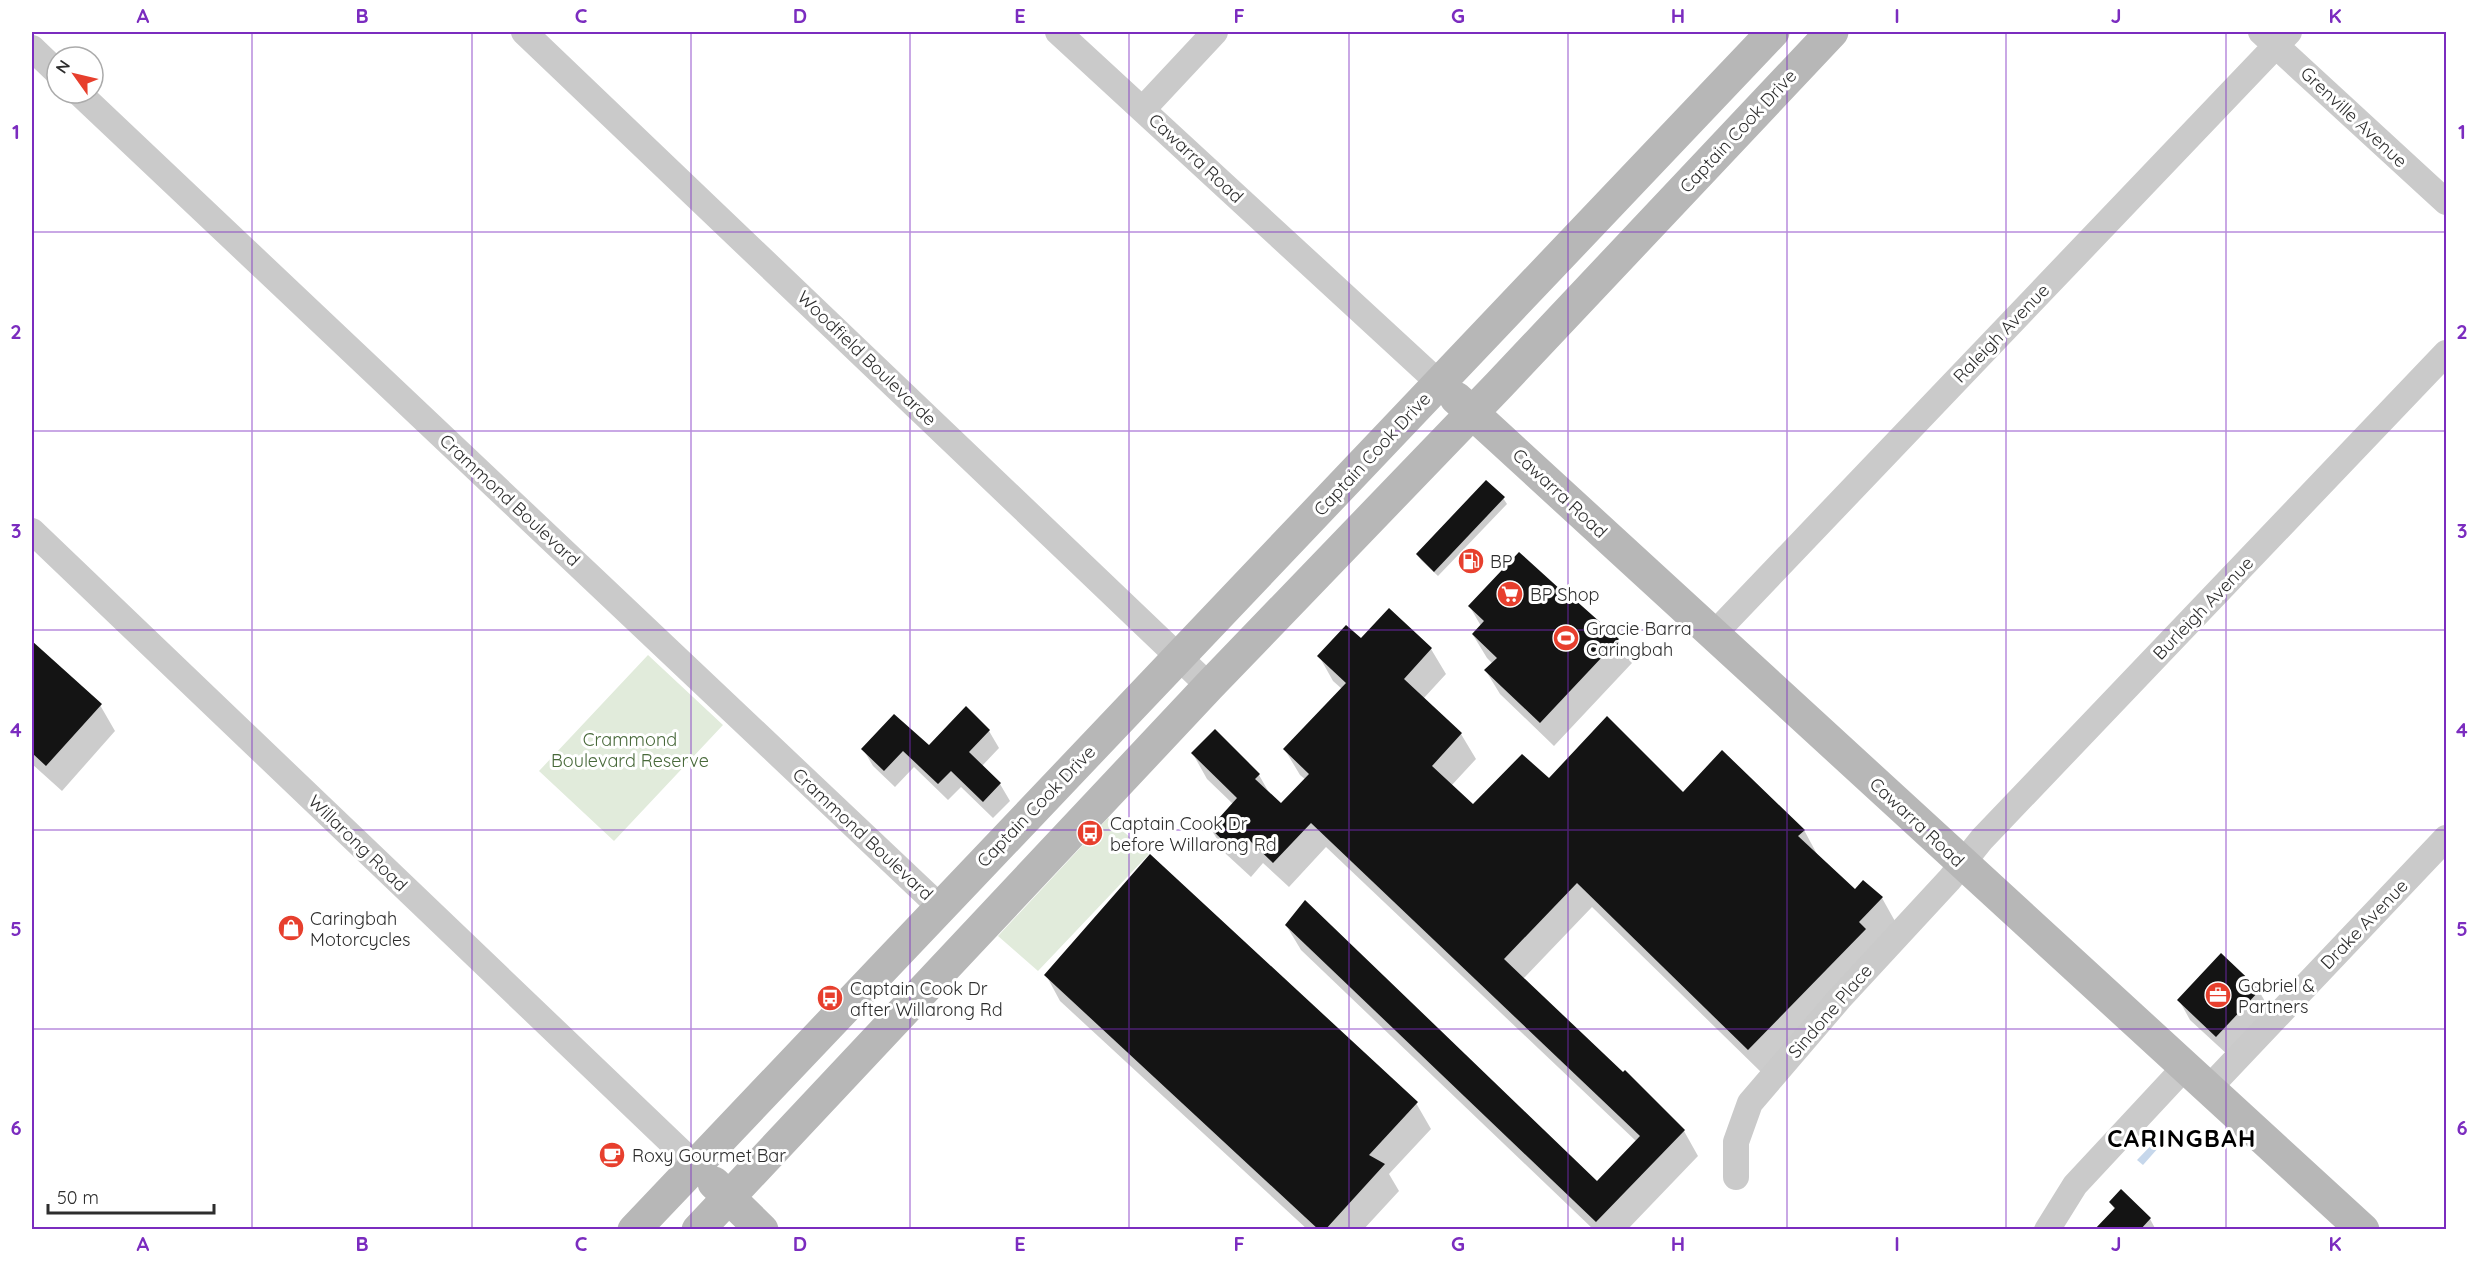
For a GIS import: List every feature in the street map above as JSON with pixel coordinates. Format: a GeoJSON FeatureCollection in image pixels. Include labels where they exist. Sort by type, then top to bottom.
{"type":"FeatureCollection","features":[{"type":"Feature","properties":{"kind":"main road","name":"Captain Cook Drive"},"geometry":{"type":"LineString","coordinates":[[634,1230],[1773,32]]}},
{"type":"Feature","properties":{"kind":"main road","name":"Captain Cook Drive"},"geometry":{"type":"LineString","coordinates":[[698,1230],[1209,686],[1472,413],[1832,32]]}},
{"type":"Feature","properties":{"kind":"main road","name":"Captain Cook Drive"},"geometry":{"type":"LineString","coordinates":[[1439,382],[1472,413]]}},
{"type":"Feature","properties":{"kind":"main road","name":"Cawarra Road"},"geometry":{"type":"LineString","coordinates":[[1472,413],[2364,1230]]}},
{"type":"Feature","properties":{"kind":"main road","name":"Willarong Road"},"geometry":{"type":"LineString","coordinates":[[695,1165],[762,1230]]}},
{"type":"Feature","properties":{"kind":"street","name":"Woodfield Boulevarde"},"geometry":{"type":"LineString","coordinates":[[524,32],[1209,686]]}},
{"type":"Feature","properties":{"kind":"street","name":"Cawarra Road"},"geometry":{"type":"LineString","coordinates":[[1058,32],[1439,382]]}},
{"type":"Feature","properties":{"kind":"street"},"geometry":{"type":"LineString","coordinates":[[1143,110],[1215,32]]}},
{"type":"Feature","properties":{"kind":"street","name":"Grenville Avenue"},"geometry":{"type":"LineString","coordinates":[[2275,36],[2446,202]]}},
{"type":"Feature","properties":{"kind":"street","name":"Raleigh Avenue"},"geometry":{"type":"LineString","coordinates":[[1713,635],[2275,36]]}},
{"type":"Feature","properties":{"kind":"street"},"geometry":{"type":"LineString","coordinates":[[32,48],[45,60]]}},
{"type":"Feature","properties":{"kind":"street","name":"Crammond Boulevard"},"geometry":{"type":"LineString","coordinates":[[92,105],[940,907]]}},
{"type":"Feature","properties":{"kind":"street","name":"Burleigh Avenue"},"geometry":{"type":"LineString","coordinates":[[1962,863],[2446,353]]}},
{"type":"Feature","properties":{"kind":"street","name":"Willarong Road"},"geometry":{"type":"LineString","coordinates":[[32,531],[695,1165]]}},
{"type":"Feature","properties":{"kind":"street","name":"Drake Avenue"},"geometry":{"type":"LineString","coordinates":[[2047,1230],[2075,1185],[2196,1078],[2446,838]]}},
{"type":"Feature","properties":{"kind":"street","name":"Sindone Place"},"geometry":{"type":"LineString","coordinates":[[1736,1177],[1736,1142],[1750,1103],[1839,999],[1945,885],[1962,863]]}},
{"type":"Feature","properties":{"kind":"green space","name":"Crammond Boulevard Reserve"},"geometry":{"type":"Polygon","coordinates":[[[648,655],[723,725],[614,841],[539,771],[648,655]]]}},
{"type":"Feature","properties":{"kind":"green space"},"geometry":{"type":"Polygon","coordinates":[[[1108,818],[1149,854],[1038,971],[998,936],[1108,818]]]}},
{"type":"Feature","properties":{"kind":"water"},"geometry":{"type":"Polygon","coordinates":[[[2162,1134],[2170,1143],[2163,1150],[2159,1147],[2143,1165],[2137,1160],[2162,1134]]]}},
{"type":"Feature","properties":{"kind":"building"},"geometry":{"type":"Polygon","coordinates":[[[1486,480],[1505,497],[1434,572],[1416,554],[1486,480]]]}},
{"type":"Feature","properties":{"kind":"building"},"geometry":{"type":"Polygon","coordinates":[[[1519,552],[1619,639],[1540,723],[1484,670],[1497,658],[1472,634],[1484,621],[1468,606],[1519,552]]]}},
{"type":"Feature","properties":{"kind":"building"},"geometry":{"type":"Polygon","coordinates":[[[1389,608],[1432,648],[1404,679],[1462,733],[1432,766],[1473,804],[1522,754],[1549,778],[1607,716],[1683,792],[1722,750],[1805,830],[1798,836],[1855,889],[1863,880],[1883,897],[1859,922],[1866,929],[1748,1050],[1577,883],[1504,959],[1623,1072],[1625,1070],[1685,1130],[1596,1222],[1285,925],[1305,900],[1597,1181],[1640,1136],[1311,823],[1273,863],[1248,839],[1236,853],[1210,828],[1237,798],[1191,753],[1215,729],[1260,774],[1255,779],[1281,803],[1309,774],[1283,749],[1346,683],[1317,656],[1346,625],[1361,638],[1389,608]]]}},
{"type":"Feature","properties":{"kind":"building"},"geometry":{"type":"Polygon","coordinates":[[[32,641],[102,704],[46,766],[32,753],[32,641]]]}},
{"type":"Feature","properties":{"kind":"building"},"geometry":{"type":"Polygon","coordinates":[[[966,706],[990,730],[969,752],[1001,783],[983,802],[951,771],[938,784],[903,751],[884,771],[861,749],[894,714],[929,745],[966,706]]]}},
{"type":"Feature","properties":{"kind":"building"},"geometry":{"type":"Polygon","coordinates":[[[1150,854],[1418,1102],[1369,1155],[1385,1164],[1325,1230],[1319,1230],[1044,975],[1150,854]]]}},
{"type":"Feature","properties":{"kind":"building","name":"Gabriel & Partners"},"geometry":{"type":"Polygon","coordinates":[[[2221,953],[2260,990],[2216,1037],[2177,1000],[2221,953]]]}},
{"type":"Feature","properties":{"kind":"building"},"geometry":{"type":"Polygon","coordinates":[[[2121,1189],[2151,1218],[2140,1230],[2094,1230],[2115,1208],[2109,1202],[2121,1189]]]}},
{"type":"Feature","properties":{"kind":"place","name":"BP"},"geometry":{"type":"Point","coordinates":[1471,561]}},
{"type":"Feature","properties":{"kind":"place","name":"BP Shop"},"geometry":{"type":"Point","coordinates":[1510,594]}},
{"type":"Feature","properties":{"kind":"place","name":"Gracie Barra Caringbah"},"geometry":{"type":"Point","coordinates":[1566,638]}},
{"type":"Feature","properties":{"kind":"place","name":"Captain Cook Dr before Willarong Rd"},"geometry":{"type":"Point","coordinates":[1090,833]}},
{"type":"Feature","properties":{"kind":"place","name":"Caringbah Motorcycles"},"geometry":{"type":"Point","coordinates":[291,928]}},
{"type":"Feature","properties":{"kind":"place","name":"Gabriel & Partners"},"geometry":{"type":"Point","coordinates":[2218,995]}},
{"type":"Feature","properties":{"kind":"place","name":"Captain Cook Dr after Willarong Rd"},"geometry":{"type":"Point","coordinates":[830,998]}},
{"type":"Feature","properties":{"kind":"place","name":"Roxy Gourmet Bar"},"geometry":{"type":"Point","coordinates":[612,1155]}},
{"type":"Feature","properties":{"kind":"district","name":"CARINGBAH"},"geometry":{"type":"Point","coordinates":[2182,1138]}}]}
